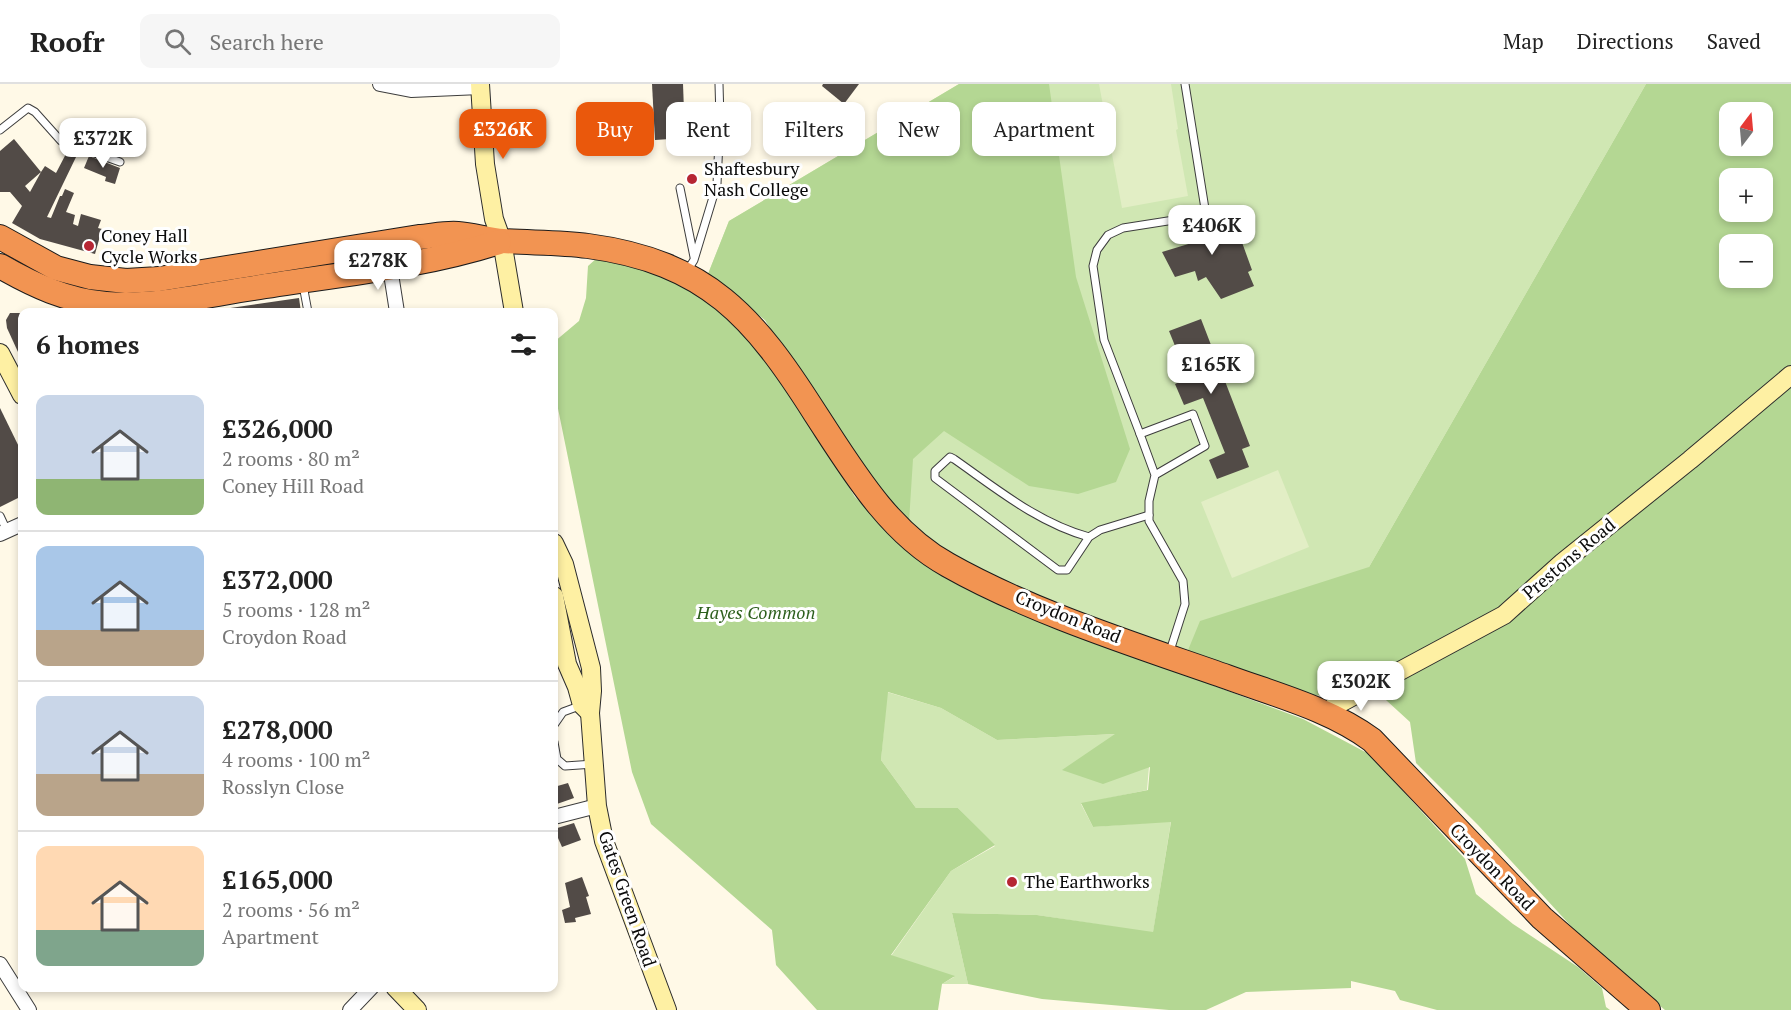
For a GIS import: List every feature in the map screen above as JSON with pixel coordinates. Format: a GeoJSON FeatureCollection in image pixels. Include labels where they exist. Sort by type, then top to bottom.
{"type":"FeatureCollection","features":[{"type":"Feature","properties":{"kind":"highway","name":"Croydon Road"},"geometry":{"type":"LineString","coordinates":[[2,243],[56,268],[90,277],[126,281],[388,254],[463,254],[502,241],[543,242],[610,249],[650,260],[690,266],[765,338],[786,366],[863,486],[896,523],[925,549],[945,564],[1042,608],[1327,714],[1356,728],[1372,740],[1549,924],[1648,1010]]}},
{"type":"Feature","properties":{"kind":"highway","name":"Croydon Road"},"geometry":{"type":"LineString","coordinates":[[0,266],[51,292],[106,305],[158,302],[302,280],[388,254]]}},
{"type":"Feature","properties":{"kind":"street"},"geometry":{"type":"LineString","coordinates":[[380,84],[411,90],[480,86],[485,165],[494,219],[502,241],[513,308]]}},
{"type":"Feature","properties":{"kind":"street"},"geometry":{"type":"LineString","coordinates":[[388,254],[396,308]]}},
{"type":"Feature","properties":{"kind":"street"},"geometry":{"type":"LineString","coordinates":[[0,354],[18,388]]}},
{"type":"Feature","properties":{"kind":"street","name":"Prestons Road"},"geometry":{"type":"LineString","coordinates":[[1327,714],[1333,707],[1504,615],[1563,562],[1791,375]]}},
{"type":"Feature","properties":{"kind":"street"},"geometry":{"type":"LineString","coordinates":[[4,532],[18,526]]}},
{"type":"Feature","properties":{"kind":"street","name":"Gates Green Road"},"geometry":{"type":"LineString","coordinates":[[558,551],[564,564],[591,668],[592,691],[586,709]]}},
{"type":"Feature","properties":{"kind":"street","name":"Gates Green Road"},"geometry":{"type":"LineString","coordinates":[[559,651],[586,709],[597,806],[604,841],[667,1010]]}},
{"type":"Feature","properties":{"kind":"street"},"geometry":{"type":"LineString","coordinates":[[558,816],[597,806]]}},
{"type":"Feature","properties":{"kind":"street"},"geometry":{"type":"LineString","coordinates":[[0,964],[29,1010]]}},
{"type":"Feature","properties":{"kind":"street"},"geometry":{"type":"LineString","coordinates":[[350,1010],[367,992]]}},
{"type":"Feature","properties":{"kind":"street"},"geometry":{"type":"LineString","coordinates":[[400,992],[417,1010]]}},
{"type":"Feature","properties":{"kind":"lane"},"geometry":{"type":"LineString","coordinates":[[690,266],[717,184],[719,84]]}},
{"type":"Feature","properties":{"kind":"lane"},"geometry":{"type":"LineString","coordinates":[[1169,656],[1185,604],[1183,581],[1149,521],[1149,501],[1155,475],[1104,340],[1092,266],[1102,242],[1108,235],[1123,228],[1206,215],[1185,84]]}},
{"type":"Feature","properties":{"kind":"lane"},"geometry":{"type":"LineString","coordinates":[[0,130],[28,108],[35,112],[61,141],[120,162]]}},
{"type":"Feature","properties":{"kind":"lane"},"geometry":{"type":"LineString","coordinates":[[680,188],[690,266]]}},
{"type":"Feature","properties":{"kind":"lane"},"geometry":{"type":"LineString","coordinates":[[302,280],[307,308]]}},
{"type":"Feature","properties":{"kind":"lane"},"geometry":{"type":"LineString","coordinates":[[1140,434],[1193,414],[1205,447],[1155,475]]}},
{"type":"Feature","properties":{"kind":"lane"},"geometry":{"type":"LineString","coordinates":[[1089,537],[1058,526],[1024,508],[950,457],[935,471],[935,478],[1058,570],[1067,570],[1089,537],[1101,530],[1149,515]]}},
{"type":"Feature","properties":{"kind":"lane"},"geometry":{"type":"LineString","coordinates":[[0,516],[4,532]]}},
{"type":"Feature","properties":{"kind":"lane"},"geometry":{"type":"LineString","coordinates":[[558,718],[562,712],[586,709]]}},
{"type":"Feature","properties":{"kind":"lane"},"geometry":{"type":"LineString","coordinates":[[558,760],[565,766],[594,764]]}},
{"type":"Feature","properties":{"kind":"green space"},"geometry":{"type":"Polygon","coordinates":[[[959,84],[1646,84],[1369,567],[1326,695],[1306,696],[1066,610],[946,556],[870,486],[765,320],[708,274],[729,221],[838,156],[865,156],[865,140],[877,133],[877,156],[960,156],[960,102],[929,102],[959,84]]]}},
{"type":"Feature","properties":{"kind":"green space"},"geometry":{"type":"Polygon","coordinates":[[[959,84],[1049,84],[1052,102],[972,102],[972,156],[1059,156],[1076,277],[1130,449],[1116,482],[1078,494],[1029,486],[944,431],[913,459],[909,522],[870,486],[765,320],[708,274],[729,221],[838,156],[865,156],[865,140],[877,133],[877,156],[960,156],[960,102],[929,102],[959,84]]]}},
{"type":"Feature","properties":{"kind":"green space"},"geometry":{"type":"Polygon","coordinates":[[[1099,84],[1171,84],[1178,129],[1176,130],[1188,196],[1122,208],[1112,156],[1116,156],[1116,102],[1102,102],[1099,84]]]}},
{"type":"Feature","properties":{"kind":"green space"},"geometry":{"type":"Polygon","coordinates":[[[1646,84],[1791,84],[1791,1010],[1665,1010],[1592,949],[1478,825],[1416,763],[1410,722],[1363,679],[1336,692],[1306,696],[1186,655],[1200,621],[1369,567],[1646,84]]]}},
{"type":"Feature","properties":{"kind":"green space","name":"Hayes Common"},"geometry":{"type":"Polygon","coordinates":[[[598,257],[702,284],[754,332],[855,497],[900,538],[1060,628],[1303,719],[1369,754],[1465,859],[1476,894],[1513,924],[1578,967],[1602,988],[1606,1007],[1610,1010],[1437,1010],[1400,1000],[1395,991],[1351,981],[1351,988],[1246,992],[1206,1010],[1169,1010],[1042,999],[968,984],[952,913],[1037,915],[1153,932],[1171,822],[1093,827],[1081,803],[1148,790],[1150,767],[1103,784],[1062,770],[1115,734],[997,740],[941,708],[888,692],[881,760],[916,808],[958,808],[995,845],[951,871],[891,955],[955,976],[942,984],[938,1010],[817,1010],[776,965],[772,930],[651,824],[632,772],[558,409],[558,339],[579,321],[586,298],[588,266],[598,257]]]}},
{"type":"Feature","properties":{"kind":"green space"},"geometry":{"type":"Polygon","coordinates":[[[1278,470],[1309,547],[1232,578],[1201,502],[1278,470]]]}},
{"type":"Feature","properties":{"kind":"green space"},"geometry":{"type":"Polygon","coordinates":[[[887,692],[941,708],[997,740],[1116,734],[1149,767],[1147,790],[1081,804],[1093,827],[1171,821],[1153,933],[1037,915],[952,913],[968,984],[942,984],[954,977],[891,956],[951,871],[995,846],[958,808],[916,808],[881,760],[887,692]]]}},
{"type":"Feature","properties":{"kind":"building"},"geometry":{"type":"Polygon","coordinates":[[[652,84],[683,84],[684,102],[666,102],[666,139],[655,140],[652,84]]]}},
{"type":"Feature","properties":{"kind":"building"},"geometry":{"type":"Polygon","coordinates":[[[823,84],[859,84],[846,102],[842,102],[822,86],[823,84]]]}},
{"type":"Feature","properties":{"kind":"building"},"geometry":{"type":"Polygon","coordinates":[[[14,139],[41,172],[45,166],[56,173],[68,150],[77,155],[47,217],[51,218],[65,189],[74,193],[66,212],[75,215],[73,224],[78,226],[81,214],[101,220],[98,228],[102,229],[95,254],[40,239],[12,223],[22,206],[10,192],[0,192],[0,151],[14,139]],[[41,172],[25,186],[30,192],[41,172]]]}},
{"type":"Feature","properties":{"kind":"building"},"geometry":{"type":"Polygon","coordinates":[[[89,156],[120,168],[115,184],[105,181],[106,177],[84,168],[89,156]]]}},
{"type":"Feature","properties":{"kind":"building"},"geometry":{"type":"Polygon","coordinates":[[[1221,215],[1228,227],[1235,223],[1252,270],[1248,272],[1254,286],[1221,299],[1206,277],[1198,281],[1195,271],[1175,277],[1162,252],[1195,242],[1191,238],[1177,240],[1175,226],[1221,215]]]}},
{"type":"Feature","properties":{"kind":"building"},"geometry":{"type":"Polygon","coordinates":[[[299,298],[300,308],[231,308],[299,298]]]}},
{"type":"Feature","properties":{"kind":"building"},"geometry":{"type":"Polygon","coordinates":[[[10,313],[18,313],[18,352],[7,328],[6,320],[10,313]]]}},
{"type":"Feature","properties":{"kind":"building"},"geometry":{"type":"Polygon","coordinates":[[[1201,319],[1250,446],[1242,449],[1249,467],[1217,479],[1209,460],[1225,453],[1203,398],[1184,405],[1175,384],[1188,378],[1169,331],[1201,319]]]}},
{"type":"Feature","properties":{"kind":"building"},"geometry":{"type":"Polygon","coordinates":[[[0,408],[18,445],[18,498],[0,507],[0,408]]]}},
{"type":"Feature","properties":{"kind":"building"},"geometry":{"type":"Polygon","coordinates":[[[568,783],[574,798],[558,804],[558,786],[568,783]]]}},
{"type":"Feature","properties":{"kind":"building"},"geometry":{"type":"Polygon","coordinates":[[[574,823],[581,840],[562,847],[558,838],[558,828],[574,823]]]}},
{"type":"Feature","properties":{"kind":"building"},"geometry":{"type":"Polygon","coordinates":[[[582,877],[589,896],[586,897],[591,914],[575,918],[576,922],[565,923],[562,910],[570,907],[565,883],[582,877]]]}},
{"type":"Feature","properties":{"kind":"place","name":"Shaftesbury Nash College"},"geometry":{"type":"Point","coordinates":[692,179]}},
{"type":"Feature","properties":{"kind":"place","name":"Coney Hall Cycle Works"},"geometry":{"type":"Point","coordinates":[89,246]}},
{"type":"Feature","properties":{"kind":"place","name":"The Earthworks"},"geometry":{"type":"Point","coordinates":[1012,882]}}]}
